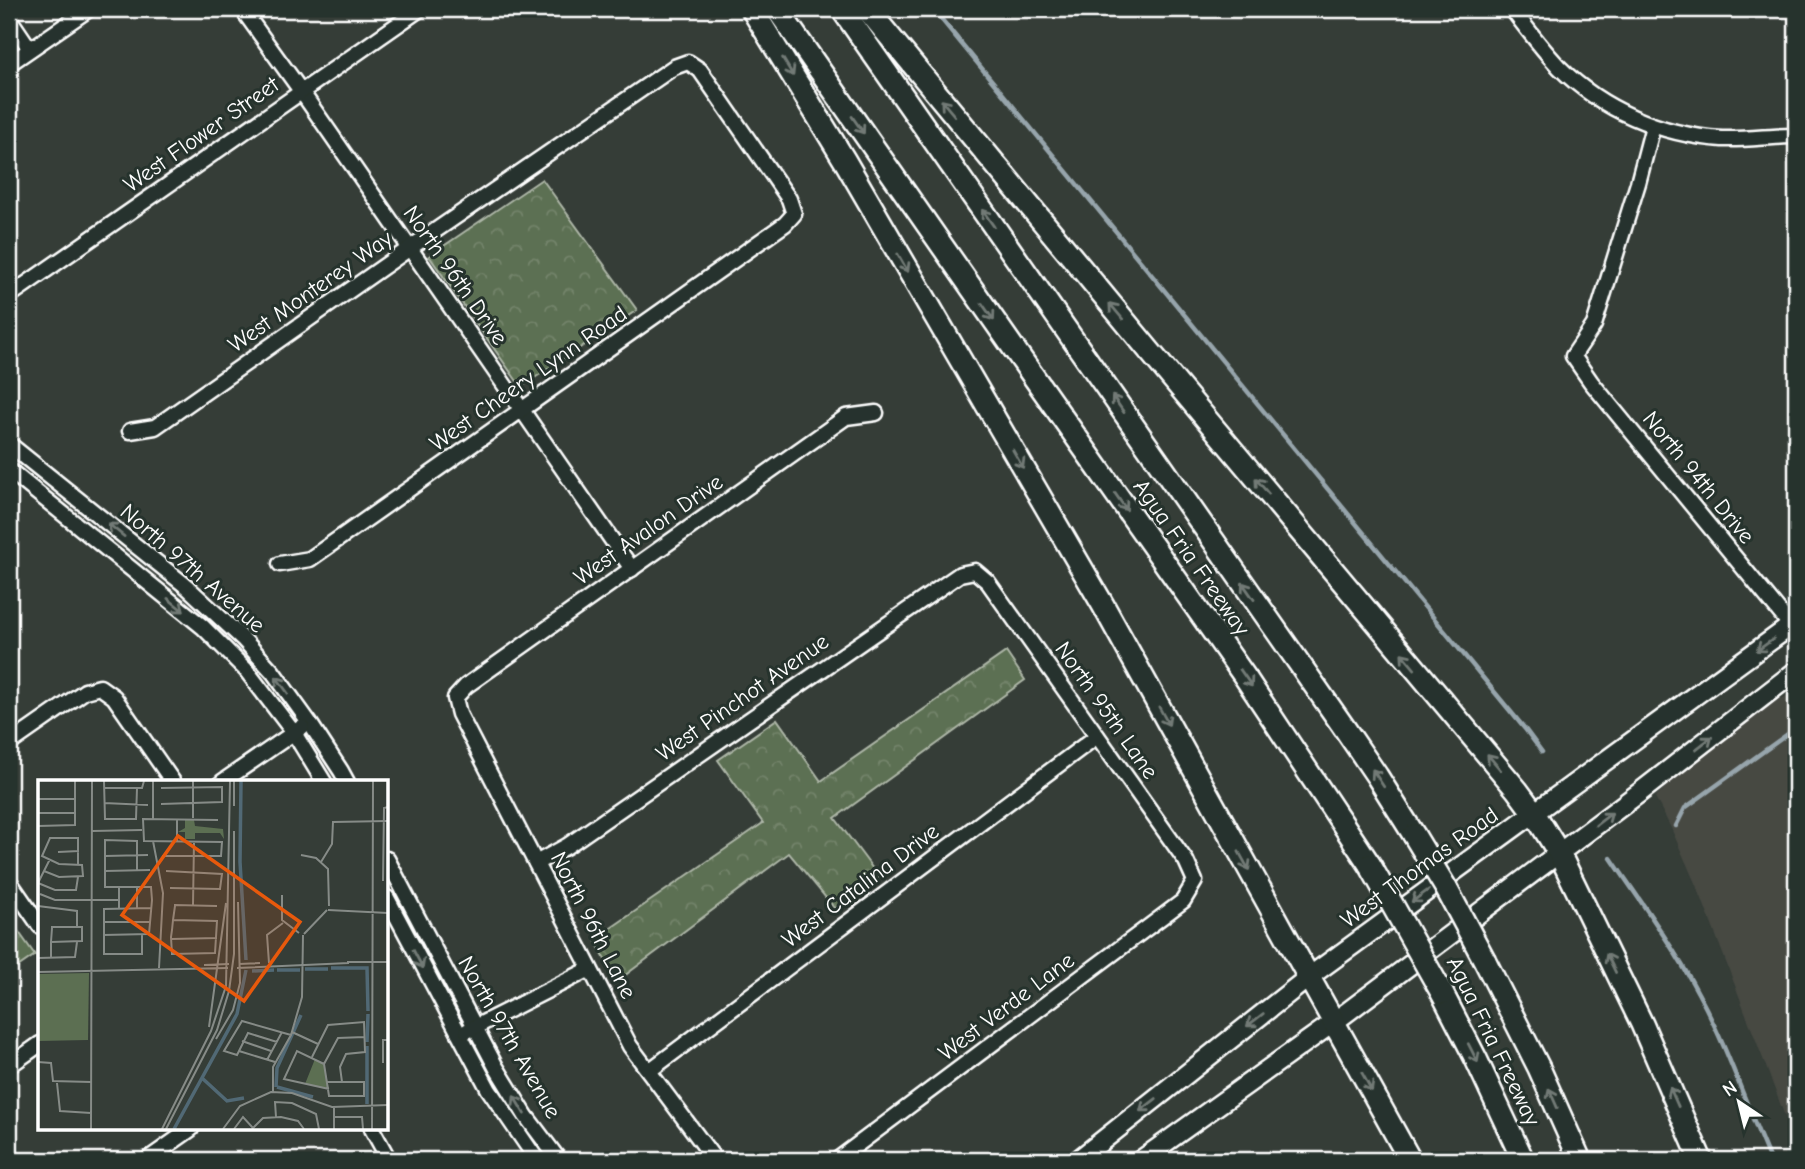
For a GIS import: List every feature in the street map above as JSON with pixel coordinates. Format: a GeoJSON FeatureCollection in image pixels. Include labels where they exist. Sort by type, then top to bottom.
{"type":"FeatureCollection","features":[{"type":"Feature","properties":{"kind":"highway"},"geometry":{"type":"LineString","coordinates":[[752,9],[845,161],[1103,605],[1410,1160]]}},
{"type":"Feature","properties":{"kind":"highway","name":"Agua Fria Freeway"},"geometry":{"type":"LineString","coordinates":[[777,9],[1252,688],[1370,865],[1442,993],[1523,1160]]}},
{"type":"Feature","properties":{"kind":"highway","name":"Agua Fria Freeway"},"geometry":{"type":"LineString","coordinates":[[842,9],[1356,746],[1414,835],[1485,961],[1539,1068],[1580,1160]]}},
{"type":"Feature","properties":{"kind":"highway"},"geometry":{"type":"LineString","coordinates":[[867,9],[1534,813],[1559,853],[1642,1024],[1701,1160]]}},
{"type":"Feature","properties":{"kind":"main road","name":"West Thomas Road"},"geometry":{"type":"LineString","coordinates":[[1078,1160],[1309,977],[1794,624]]}},
{"type":"Feature","properties":{"kind":"main road"},"geometry":{"type":"LineString","coordinates":[[1141,1160],[1334,1022],[1796,671]]}},
{"type":"Feature","properties":{"kind":"street"},"geometry":{"type":"LineString","coordinates":[[9,64],[89,9]]}},
{"type":"Feature","properties":{"kind":"street","name":"North 96th Drive"},"geometry":{"type":"LineString","coordinates":[[242,9],[632,569]]}},
{"type":"Feature","properties":{"kind":"street","name":"West Flower Street"},"geometry":{"type":"LineString","coordinates":[[9,296],[420,9]]}},
{"type":"Feature","properties":{"kind":"street"},"geometry":{"type":"LineString","coordinates":[[1512,9],[1549,56],[1577,83],[1611,106],[1653,126],[1712,138],[1744,140],[1793,134]]}},
{"type":"Feature","properties":{"kind":"street"},"geometry":{"type":"LineString","coordinates":[[9,18],[30,49]]}},
{"type":"Feature","properties":{"kind":"street","name":"West Monterey Way"},"geometry":{"type":"LineString","coordinates":[[130,430],[155,427],[674,67],[688,62],[699,70],[775,177],[789,199],[794,214]]}},
{"type":"Feature","properties":{"kind":"street","name":"North 94th Drive"},"geometry":{"type":"LineString","coordinates":[[1653,126],[1594,325],[1573,356],[1591,383],[1794,624]]}},
{"type":"Feature","properties":{"kind":"street","name":"West Cheery Lynn Road"},"geometry":{"type":"LineString","coordinates":[[280,564],[310,559],[785,224],[794,214]]}},
{"type":"Feature","properties":{"kind":"street","name":"West Avalon Drive"},"geometry":{"type":"LineString","coordinates":[[455,698],[466,686],[846,417],[876,413]]}},
{"type":"Feature","properties":{"kind":"street","name":"North 97th Avenue"},"geometry":{"type":"LineString","coordinates":[[9,444],[196,595],[243,639],[273,671],[346,780]]}},
{"type":"Feature","properties":{"kind":"street","name":"North 97th Avenue"},"geometry":{"type":"LineString","coordinates":[[9,470],[203,627],[246,670],[294,733],[323,780]]}},
{"type":"Feature","properties":{"kind":"street","name":"North 95th Lane"},"geometry":{"type":"LineString","coordinates":[[975,571],[988,582],[1186,861],[1195,881]]}},
{"type":"Feature","properties":{"kind":"street","name":"West Pinchot Avenue"},"geometry":{"type":"LineString","coordinates":[[536,863],[567,846],[960,573],[975,571]]}},
{"type":"Feature","properties":{"kind":"street"},"geometry":{"type":"LineString","coordinates":[[9,744],[85,691],[100,687],[114,697],[172,780]]}},
{"type":"Feature","properties":{"kind":"street","name":"North 96th Lane"},"geometry":{"type":"LineString","coordinates":[[455,698],[459,714],[630,1046],[715,1160]]}},
{"type":"Feature","properties":{"kind":"street"},"geometry":{"type":"LineString","coordinates":[[225,780],[309,722]]}},
{"type":"Feature","properties":{"kind":"street","name":"West Catalina Drive"},"geometry":{"type":"LineString","coordinates":[[649,1071],[1097,736]]}},
{"type":"Feature","properties":{"kind":"street","name":"North 97th Avenue"},"geometry":{"type":"LineString","coordinates":[[388,861],[496,1067],[526,1116],[559,1160]]}},
{"type":"Feature","properties":{"kind":"street"},"geometry":{"type":"LineString","coordinates":[[9,881],[38,923]]}},
{"type":"Feature","properties":{"kind":"street","name":"West Verde Lane"},"geometry":{"type":"LineString","coordinates":[[837,1160],[1183,901],[1195,881]]}},
{"type":"Feature","properties":{"kind":"street","name":"North 97th Avenue"},"geometry":{"type":"LineString","coordinates":[[388,900],[489,1090],[537,1160]]}},
{"type":"Feature","properties":{"kind":"street"},"geometry":{"type":"LineString","coordinates":[[458,1035],[590,969]]}},
{"type":"Feature","properties":{"kind":"street"},"geometry":{"type":"LineString","coordinates":[[9,1066],[38,1045]]}},
{"type":"Feature","properties":{"kind":"street"},"geometry":{"type":"LineString","coordinates":[[146,1160],[190,1130]]}},
{"type":"Feature","properties":{"kind":"street"},"geometry":{"type":"LineString","coordinates":[[373,1130],[389,1160]]}},
{"type":"Feature","properties":{"kind":"shaded area"},"geometry":{"type":"Polygon","coordinates":[[[1796,692],[1796,1145],[1702,899],[1655,797],[1774,702],[1796,692]]]}},
{"type":"Feature","properties":{"kind":"green space"},"geometry":{"type":"Polygon","coordinates":[[[542,179],[637,310],[521,387],[429,256],[542,179]]]}},
{"type":"Feature","properties":{"kind":"green space"},"geometry":{"type":"Polygon","coordinates":[[[1006,652],[1025,680],[835,818],[879,877],[835,909],[789,853],[616,982],[595,939],[763,823],[718,760],[777,719],[821,781],[1006,652]]]}},
{"type":"Feature","properties":{"kind":"green space"},"geometry":{"type":"Polygon","coordinates":[[[9,918],[35,955],[9,973],[9,918]]]}},
{"type":"Feature","properties":{"kind":"waterway"},"geometry":{"type":"LineString","coordinates":[[933,9],[1542,752]]}},
{"type":"Feature","properties":{"kind":"waterway"},"geometry":{"type":"LineString","coordinates":[[1676,826],[1685,808],[1796,728]]}},
{"type":"Feature","properties":{"kind":"waterway"},"geometry":{"type":"LineString","coordinates":[[1611,858],[1667,941],[1698,993],[1770,1160]]}}]}
